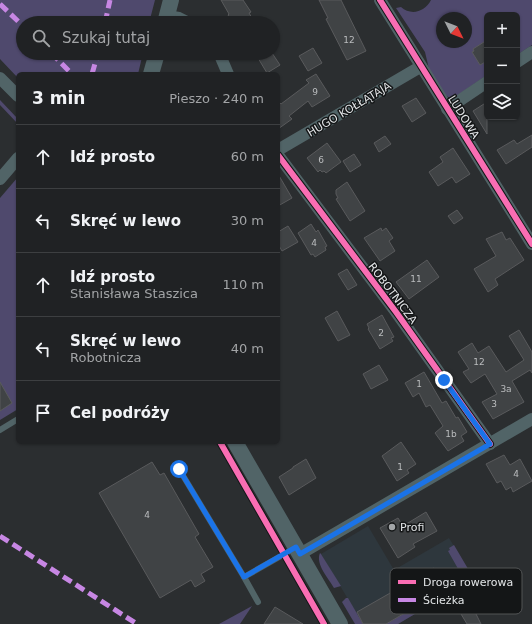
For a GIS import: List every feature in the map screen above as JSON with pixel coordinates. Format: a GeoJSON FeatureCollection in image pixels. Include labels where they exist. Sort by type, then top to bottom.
{"type":"FeatureCollection","features":[{"type":"Feature","properties":{"kind":"street"},"geometry":{"type":"LineString","coordinates":[[167,16],[171,0]]}},
{"type":"Feature","properties":{"kind":"street","name":"LUDOWA"},"geometry":{"type":"LineString","coordinates":[[380,0],[420,67],[532,244]]}},
{"type":"Feature","properties":{"kind":"street"},"geometry":{"type":"LineString","coordinates":[[520,60],[532,52]]}},
{"type":"Feature","properties":{"kind":"street"},"geometry":{"type":"LineString","coordinates":[[152,72],[155,60]]}},
{"type":"Feature","properties":{"kind":"street"},"geometry":{"type":"LineString","coordinates":[[223,60],[227,72]]}},
{"type":"Feature","properties":{"kind":"street","name":"HUGO KOŁŁĄTAJA"},"geometry":{"type":"LineString","coordinates":[[280,149],[420,67]]}},
{"type":"Feature","properties":{"kind":"street"},"geometry":{"type":"LineString","coordinates":[[0,78],[16,94]]}},
{"type":"Feature","properties":{"kind":"street"},"geometry":{"type":"LineString","coordinates":[[447,109],[484,84]]}},
{"type":"Feature","properties":{"kind":"street","name":"ROBOTNICZA"},"geometry":{"type":"LineString","coordinates":[[280,159],[396,312],[490,444]]}},
{"type":"Feature","properties":{"kind":"street"},"geometry":{"type":"LineString","coordinates":[[0,179],[16,160]]}},
{"type":"Feature","properties":{"kind":"street"},"geometry":{"type":"LineString","coordinates":[[298,550],[490,444],[532,419]]}},
{"type":"Feature","properties":{"kind":"street"},"geometry":{"type":"LineString","coordinates":[[236,444],[340,624]]}},
{"type":"Feature","properties":{"kind":"lane"},"geometry":{"type":"LineString","coordinates":[[0,430],[16,420]]}},
{"type":"Feature","properties":{"kind":"lane"},"geometry":{"type":"LineString","coordinates":[[179,469],[258,602]]}},
{"type":"Feature","properties":{"kind":"lane"},"geometry":{"type":"LineString","coordinates":[[244,577],[298,550]]}},
{"type":"Feature","properties":{"kind":"shaded area"},"geometry":{"type":"Polygon","coordinates":[[[0,0],[155,0],[151,16],[16,16],[16,60],[141,60],[138,72],[16,72],[16,76],[0,59],[0,0]]]}},
{"type":"Feature","properties":{"kind":"shaded area"},"geometry":{"type":"Polygon","coordinates":[[[431,0],[532,0],[532,45],[520,53],[520,12],[484,12],[484,77],[455,97],[449,97],[444,94],[429,69],[425,52],[396,8],[401,7],[405,10],[413,12],[422,10],[431,0]]]}},
{"type":"Feature","properties":{"kind":"shaded area"},"geometry":{"type":"Polygon","coordinates":[[[0,100],[16,117],[16,122],[0,105],[0,100]]]}},
{"type":"Feature","properties":{"kind":"shaded area"},"geometry":{"type":"Polygon","coordinates":[[[16,179],[16,410],[0,420],[0,198],[16,179]]]}},
{"type":"Feature","properties":{"kind":"shaded area"},"geometry":{"type":"Polygon","coordinates":[[[368,526],[393,568],[390,568],[390,614],[415,614],[398,624],[363,624],[321,554],[368,526]]]}},
{"type":"Feature","properties":{"kind":"shaded area"},"geometry":{"type":"Polygon","coordinates":[[[449,538],[467,568],[397,568],[449,538]]]}},
{"type":"Feature","properties":{"kind":"shaded area"},"geometry":{"type":"Polygon","coordinates":[[[454,545],[468,568],[458,568],[448,551],[450,550],[449,548],[454,545]]]}},
{"type":"Feature","properties":{"kind":"shaded area"},"geometry":{"type":"Polygon","coordinates":[[[320,553],[341,586],[334,588],[326,576],[319,562],[320,553]]]}},
{"type":"Feature","properties":{"kind":"shaded area"},"geometry":{"type":"Polygon","coordinates":[[[348,598],[363,624],[355,624],[342,602],[348,598]]]}},
{"type":"Feature","properties":{"kind":"shaded area"},"geometry":{"type":"Polygon","coordinates":[[[252,606],[240,624],[219,624],[252,606]]]}},
{"type":"Feature","properties":{"kind":"shaded area"},"geometry":{"type":"Polygon","coordinates":[[[403,614],[415,614],[398,624],[386,624],[403,614]]]}},
{"type":"Feature","properties":{"kind":"building"},"geometry":{"type":"Polygon","coordinates":[[[221,0],[243,0],[251,12],[249,13],[251,16],[229,16],[221,0]]]}},
{"type":"Feature","properties":{"kind":"building"},"geometry":{"type":"Polygon","coordinates":[[[319,0],[341,0],[366,51],[347,60],[326,19],[328,18],[319,0]]]}},
{"type":"Feature","properties":{"kind":"building"},"geometry":{"type":"Polygon","coordinates":[[[484,42],[484,63],[480,65],[472,52],[474,51],[473,49],[484,42]]]}},
{"type":"Feature","properties":{"kind":"building"},"geometry":{"type":"Polygon","coordinates":[[[313,48],[322,63],[308,71],[299,56],[313,48]]]}},
{"type":"Feature","properties":{"kind":"building"},"geometry":{"type":"Polygon","coordinates":[[[259,60],[277,60],[280,65],[266,72],[259,60]]]}},
{"type":"Feature","properties":{"kind":"building"},"geometry":{"type":"Polygon","coordinates":[[[316,74],[330,96],[312,107],[308,101],[289,116],[292,119],[280,128],[280,103],[281,104],[309,83],[306,80],[316,74]]]}},
{"type":"Feature","properties":{"kind":"building"},"geometry":{"type":"Polygon","coordinates":[[[416,98],[426,113],[412,122],[402,106],[416,98]]]}},
{"type":"Feature","properties":{"kind":"building"},"geometry":{"type":"Polygon","coordinates":[[[484,104],[484,120],[487,120],[487,134],[473,111],[484,104]]]}},
{"type":"Feature","properties":{"kind":"building"},"geometry":{"type":"Polygon","coordinates":[[[532,135],[532,147],[506,164],[497,150],[514,140],[517,144],[532,135]]]}},
{"type":"Feature","properties":{"kind":"building"},"geometry":{"type":"Polygon","coordinates":[[[385,136],[391,144],[379,152],[374,143],[385,136]]]}},
{"type":"Feature","properties":{"kind":"building"},"geometry":{"type":"Polygon","coordinates":[[[327,143],[341,162],[326,173],[320,170],[318,172],[307,158],[327,143]]]}},
{"type":"Feature","properties":{"kind":"building"},"geometry":{"type":"Polygon","coordinates":[[[453,148],[470,174],[456,183],[452,177],[438,186],[429,172],[443,162],[440,157],[453,148]]]}},
{"type":"Feature","properties":{"kind":"building"},"geometry":{"type":"Polygon","coordinates":[[[354,154],[361,165],[350,172],[343,161],[354,154]]]}},
{"type":"Feature","properties":{"kind":"building"},"geometry":{"type":"Polygon","coordinates":[[[280,177],[292,198],[280,205],[280,177]]]}},
{"type":"Feature","properties":{"kind":"building"},"geometry":{"type":"Polygon","coordinates":[[[347,182],[365,211],[350,221],[336,199],[338,198],[336,190],[347,182]]]}},
{"type":"Feature","properties":{"kind":"building"},"geometry":{"type":"Polygon","coordinates":[[[457,210],[463,218],[454,224],[448,216],[457,210]]]}},
{"type":"Feature","properties":{"kind":"building"},"geometry":{"type":"Polygon","coordinates":[[[311,224],[316,232],[318,230],[327,246],[325,247],[326,250],[315,257],[313,254],[311,255],[298,233],[311,224]]]}},
{"type":"Feature","properties":{"kind":"building"},"geometry":{"type":"Polygon","coordinates":[[[288,226],[298,242],[282,251],[280,248],[280,231],[288,226]]]}},
{"type":"Feature","properties":{"kind":"building"},"geometry":{"type":"Polygon","coordinates":[[[381,228],[382,231],[386,228],[393,238],[389,241],[395,251],[380,261],[364,238],[381,228]]]}},
{"type":"Feature","properties":{"kind":"building"},"geometry":{"type":"Polygon","coordinates":[[[502,232],[506,240],[510,238],[524,260],[495,279],[498,285],[488,292],[474,269],[496,256],[486,239],[502,232]]]}},
{"type":"Feature","properties":{"kind":"building"},"geometry":{"type":"Polygon","coordinates":[[[427,260],[439,277],[409,299],[396,282],[427,260]]]}},
{"type":"Feature","properties":{"kind":"building"},"geometry":{"type":"Polygon","coordinates":[[[347,269],[357,285],[348,290],[338,274],[347,269]]]}},
{"type":"Feature","properties":{"kind":"building"},"geometry":{"type":"Polygon","coordinates":[[[337,311],[350,335],[338,341],[325,318],[337,311]]]}},
{"type":"Feature","properties":{"kind":"building"},"geometry":{"type":"Polygon","coordinates":[[[382,315],[394,337],[391,338],[393,341],[380,349],[368,329],[367,324],[382,315]]]}},
{"type":"Feature","properties":{"kind":"building"},"geometry":{"type":"Polygon","coordinates":[[[519,330],[532,352],[532,373],[530,370],[512,381],[524,402],[493,419],[482,402],[497,394],[485,374],[471,383],[463,372],[469,369],[458,352],[472,343],[478,353],[489,346],[506,372],[524,360],[509,336],[519,330]]]}},
{"type":"Feature","properties":{"kind":"building"},"geometry":{"type":"Polygon","coordinates":[[[379,365],[388,380],[371,389],[363,374],[379,365]]]}},
{"type":"Feature","properties":{"kind":"building"},"geometry":{"type":"Polygon","coordinates":[[[424,372],[442,403],[446,401],[456,418],[458,417],[467,432],[461,436],[464,441],[448,451],[435,433],[443,426],[430,405],[426,407],[419,393],[413,397],[405,383],[424,372]]]}},
{"type":"Feature","properties":{"kind":"building"},"geometry":{"type":"Polygon","coordinates":[[[0,382],[12,403],[0,411],[0,382]]]}},
{"type":"Feature","properties":{"kind":"building"},"geometry":{"type":"Polygon","coordinates":[[[401,442],[416,464],[407,470],[409,473],[397,481],[382,456],[401,442]]]}},
{"type":"Feature","properties":{"kind":"building"},"geometry":{"type":"Polygon","coordinates":[[[504,455],[510,465],[520,459],[532,481],[513,492],[511,487],[506,490],[501,481],[497,483],[486,464],[504,455]]]}},
{"type":"Feature","properties":{"kind":"building"},"geometry":{"type":"Polygon","coordinates":[[[306,459],[316,478],[289,495],[279,477],[306,459]]]}},
{"type":"Feature","properties":{"kind":"building"},"geometry":{"type":"Polygon","coordinates":[[[152,462],[160,475],[164,473],[199,534],[195,537],[213,567],[201,574],[205,581],[195,587],[191,580],[160,598],[99,493],[152,462]]]}},
{"type":"Feature","properties":{"kind":"building"},"geometry":{"type":"Polygon","coordinates":[[[426,512],[437,531],[413,544],[415,547],[398,558],[380,528],[398,518],[403,526],[426,512]]]}},
{"type":"Feature","properties":{"kind":"building"},"geometry":{"type":"Polygon","coordinates":[[[390,593],[390,614],[403,614],[386,624],[363,624],[357,612],[390,593]]]}},
{"type":"Feature","properties":{"kind":"building"},"geometry":{"type":"Polygon","coordinates":[[[275,607],[303,624],[264,624],[275,607]]]}},
{"type":"Feature","properties":{"kind":"building"},"geometry":{"type":"Polygon","coordinates":[[[461,614],[476,614],[481,624],[467,624],[461,614]]]}},
{"type":"Feature","properties":{"kind":"marked path"},"geometry":{"type":"LineString","coordinates":[[107,16],[110,0]]}},
{"type":"Feature","properties":{"kind":"marked path"},"geometry":{"type":"LineString","coordinates":[[0,4],[16,19]]}},
{"type":"Feature","properties":{"kind":"marked path"},"geometry":{"type":"LineString","coordinates":[[58,60],[70,72]]}},
{"type":"Feature","properties":{"kind":"marked path"},"geometry":{"type":"LineString","coordinates":[[93,72],[96,60]]}},
{"type":"Feature","properties":{"kind":"marked path"},"geometry":{"type":"LineString","coordinates":[[0,536],[137,624]]}},
{"type":"Feature","properties":{"kind":"cycle path"},"geometry":{"type":"LineString","coordinates":[[380,0],[532,244]]}},
{"type":"Feature","properties":{"kind":"cycle path"},"geometry":{"type":"LineString","coordinates":[[280,158],[396,312],[490,444]]}},
{"type":"Feature","properties":{"kind":"cycle path"},"geometry":{"type":"LineString","coordinates":[[221,444],[324,624]]}},
{"type":"Feature","properties":{"kind":"place","name":"Profi"},"geometry":{"type":"Point","coordinates":[392,527]}},
{"type":"Feature","properties":{"kind":"route"},"geometry":{"type":"LineString","coordinates":[[179,469],[244,577],[296,547],[300,554],[490,444],[444,380]]}}]}
